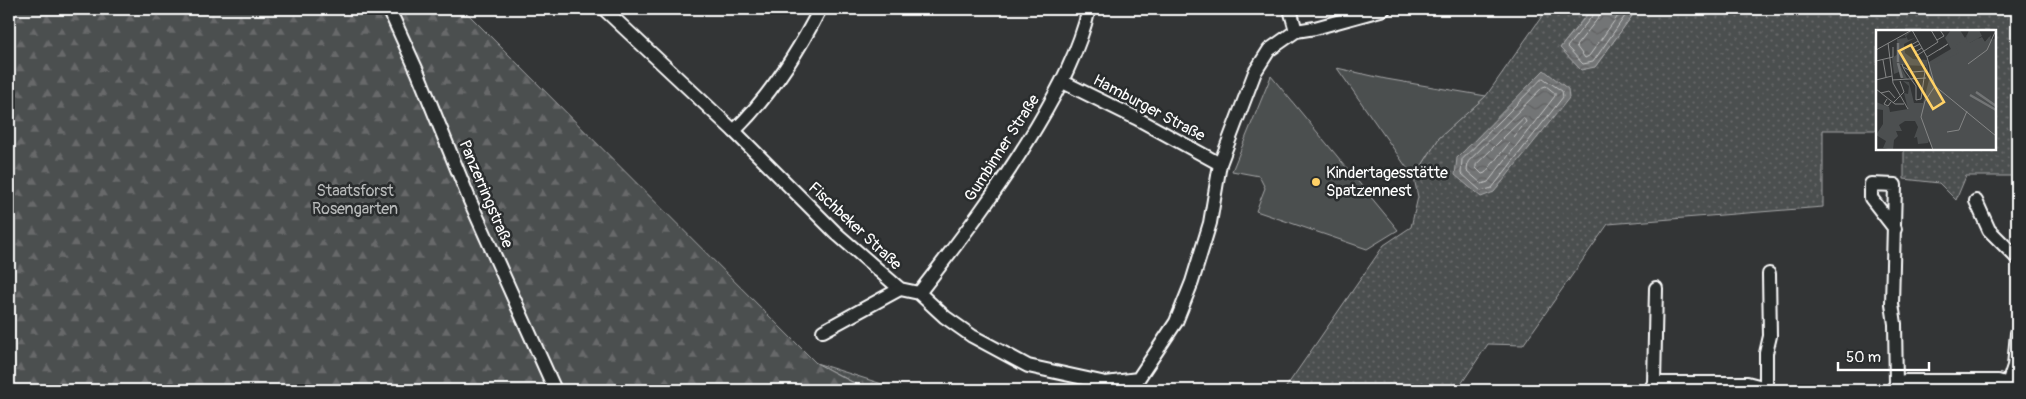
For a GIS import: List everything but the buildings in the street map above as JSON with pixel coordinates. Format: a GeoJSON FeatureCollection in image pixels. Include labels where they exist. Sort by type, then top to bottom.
{"type":"FeatureCollection","features":[{"type":"Feature","properties":{"kind":"street","name":"Panzerringstraße"},"geometry":{"type":"LineString","coordinates":[[389,9],[418,72],[470,202],[555,390]]}},
{"type":"Feature","properties":{"kind":"street","name":"Fischbeker Straße"},"geometry":{"type":"LineString","coordinates":[[604,9],[734,132],[837,234],[900,289],[919,293]]}},
{"type":"Feature","properties":{"kind":"street"},"geometry":{"type":"LineString","coordinates":[[734,132],[749,117],[779,80],[809,32],[820,9]]}},
{"type":"Feature","properties":{"kind":"street","name":"Gumbinner Straße"},"geometry":{"type":"LineString","coordinates":[[919,293],[982,210],[1024,147],[1063,82],[1089,9]]}},
{"type":"Feature","properties":{"kind":"street"},"geometry":{"type":"LineString","coordinates":[[1290,9],[1296,31]]}},
{"type":"Feature","properties":{"kind":"street"},"geometry":{"type":"LineString","coordinates":[[919,293],[945,317],[972,336],[1028,366],[1106,383],[1138,379],[1176,322],[1192,282],[1210,224],[1220,164],[1255,72],[1269,50],[1296,31],[1315,28],[1384,9]]}},
{"type":"Feature","properties":{"kind":"street","name":"Hamburger Straße"},"geometry":{"type":"LineString","coordinates":[[1063,82],[1136,118],[1220,164]]}},
{"type":"Feature","properties":{"kind":"street"},"geometry":{"type":"LineString","coordinates":[[1976,201],[1989,230],[2017,258]]}},
{"type":"Feature","properties":{"kind":"street"},"geometry":{"type":"LineString","coordinates":[[1895,229],[1892,261],[1892,304],[1895,324],[1894,387],[1905,381],[1998,381],[2011,387],[2017,333]]}},
{"type":"Feature","properties":{"kind":"street"},"geometry":{"type":"LineString","coordinates":[[1656,288],[1652,387],[1747,383],[1766,389],[1766,353],[1770,336],[1769,274]]}},
{"type":"Feature","properties":{"kind":"street"},"geometry":{"type":"LineString","coordinates":[[823,331],[900,289]]}},
{"type":"Feature","properties":{"kind":"green space","name":"Staatsforst Rosengarten"},"geometry":{"type":"Polygon","coordinates":[[[9,9],[463,9],[816,363],[867,390],[9,390],[9,9]]]}},
{"type":"Feature","properties":{"kind":"green space"},"geometry":{"type":"Polygon","coordinates":[[[1547,9],[1591,9],[1560,48],[1595,67],[1637,9],[2017,9],[2017,176],[1966,176],[1956,200],[1939,183],[1904,179],[1904,150],[1996,150],[1996,30],[1876,30],[1876,130],[1823,130],[1823,207],[1608,224],[1523,345],[1488,344],[1457,390],[1284,390],[1384,245],[1411,227],[1418,197],[1414,178],[1439,138],[1486,96],[1547,9]]]}},
{"type":"Feature","properties":{"kind":"green space"},"geometry":{"type":"Polygon","coordinates":[[[1337,68],[1386,79],[1486,96],[1439,138],[1414,178],[1337,68]]]}},
{"type":"Feature","properties":{"kind":"green space"},"geometry":{"type":"Polygon","coordinates":[[[1271,76],[1398,230],[1367,249],[1256,211],[1265,188],[1259,176],[1232,171],[1271,76]]]}},
{"type":"Feature","properties":{"kind":"green space"},"geometry":{"type":"Polygon","coordinates":[[[816,363],[901,390],[868,390],[816,363]]]}},
{"type":"Feature","properties":{"kind":"water"},"geometry":{"type":"Polygon","coordinates":[[[1592,9],[1637,9],[1595,67],[1581,70],[1560,48],[1592,9]]]}},
{"type":"Feature","properties":{"kind":"water"},"geometry":{"type":"Polygon","coordinates":[[[1544,70],[1568,89],[1569,98],[1494,192],[1481,197],[1455,175],[1457,158],[1544,70]]]}},
{"type":"Feature","properties":{"kind":"place","name":"Kindertagesstätte Spatzennest"},"geometry":{"type":"Point","coordinates":[1316,182]}}]}
